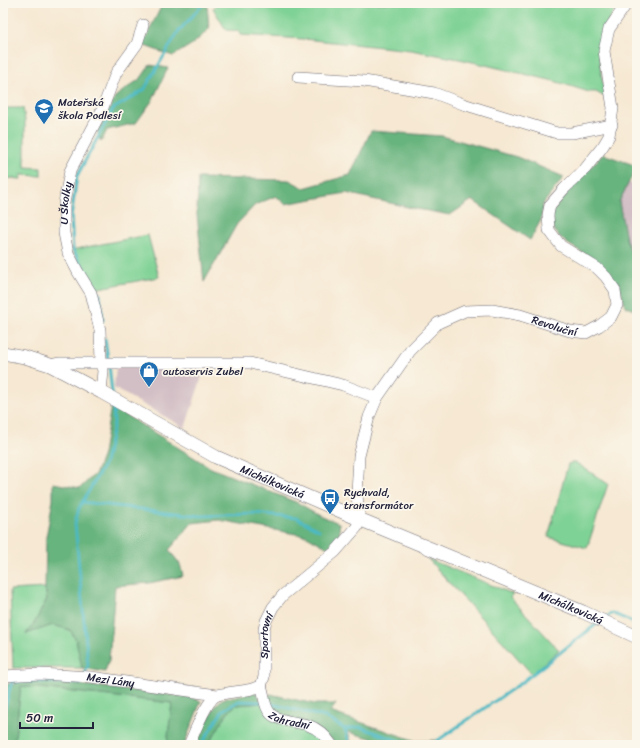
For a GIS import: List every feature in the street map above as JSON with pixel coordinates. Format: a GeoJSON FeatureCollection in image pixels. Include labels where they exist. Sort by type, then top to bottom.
{"type":"FeatureCollection","features":[{"type":"Feature","properties":{"kind":"street","name":"Revoluční"},"geometry":{"type":"LineString","coordinates":[[359,519],[357,486],[359,456],[369,416],[376,398],[410,351],[438,323],[465,312],[492,310],[520,314],[570,330],[586,332],[599,326],[610,317],[617,305],[615,290],[606,277],[597,268],[561,246],[549,230],[548,215],[550,205],[564,188],[585,169],[609,136],[612,125],[613,108],[604,51],[609,29],[627,3]]}},
{"type":"Feature","properties":{"kind":"street","name":"U Školky"},"geometry":{"type":"LineString","coordinates":[[101,392],[103,371],[101,362],[100,330],[92,292],[78,272],[68,253],[64,233],[64,203],[70,171],[102,110],[116,73],[137,44],[143,25]]}},
{"type":"Feature","properties":{"kind":"street"},"geometry":{"type":"LineString","coordinates":[[298,77],[364,81],[434,93],[463,104],[557,133],[572,133],[612,125]]}},
{"type":"Feature","properties":{"kind":"street","name":"Michálkovická"},"geometry":{"type":"LineString","coordinates":[[3,353],[25,356],[50,365],[216,457],[359,519],[583,612],[637,637]]}},
{"type":"Feature","properties":{"kind":"street"},"geometry":{"type":"LineString","coordinates":[[50,365],[60,363],[101,362],[250,363],[342,385],[376,398]]}},
{"type":"Feature","properties":{"kind":"street","name":"Sportovní"},"geometry":{"type":"LineString","coordinates":[[262,690],[264,677],[264,628],[273,606],[283,595],[336,552],[357,527],[359,519]]}},
{"type":"Feature","properties":{"kind":"street","name":"Mezi Lány"},"geometry":{"type":"LineString","coordinates":[[3,676],[40,674],[91,677],[217,695]]}},
{"type":"Feature","properties":{"kind":"street"},"geometry":{"type":"LineString","coordinates":[[189,745],[209,704],[217,695],[262,690]]}},
{"type":"Feature","properties":{"kind":"street","name":"Zahradní"},"geometry":{"type":"LineString","coordinates":[[262,690],[265,705],[271,714],[276,717],[308,725],[319,731],[332,745]]}},
{"type":"Feature","properties":{"kind":"shaded area"},"geometry":{"type":"Polygon","coordinates":[[[616,180],[637,185],[637,294],[629,294],[616,180]]]}},
{"type":"Feature","properties":{"kind":"shaded area"},"geometry":{"type":"Polygon","coordinates":[[[116,366],[205,368],[185,428],[114,388],[116,366]]]}},
{"type":"Feature","properties":{"kind":"green space"},"geometry":{"type":"Polygon","coordinates":[[[163,3],[207,3],[209,29],[194,43],[173,56],[142,45],[163,3]]]}},
{"type":"Feature","properties":{"kind":"green space"},"geometry":{"type":"Polygon","coordinates":[[[220,3],[619,3],[606,27],[600,46],[600,66],[605,93],[603,96],[596,92],[589,92],[554,81],[464,60],[411,50],[303,39],[240,35],[240,31],[226,30],[213,8],[220,3]]]}},
{"type":"Feature","properties":{"kind":"green space"},"geometry":{"type":"Polygon","coordinates":[[[150,65],[168,68],[152,101],[136,123],[107,130],[101,142],[97,131],[116,96],[141,78],[150,65]]]}},
{"type":"Feature","properties":{"kind":"green space"},"geometry":{"type":"Polygon","coordinates":[[[3,108],[23,108],[25,120],[25,167],[41,168],[41,176],[21,175],[21,179],[3,178],[3,108]]]}},
{"type":"Feature","properties":{"kind":"green space"},"geometry":{"type":"Polygon","coordinates":[[[371,131],[442,136],[517,157],[564,177],[543,204],[541,220],[530,240],[472,200],[450,215],[346,193],[285,204],[276,196],[255,205],[237,224],[204,282],[197,215],[198,178],[289,180],[304,188],[350,175],[371,131]]]}},
{"type":"Feature","properties":{"kind":"green space"},"geometry":{"type":"Polygon","coordinates":[[[603,154],[637,166],[619,202],[626,239],[635,264],[637,265],[637,311],[625,306],[619,286],[610,274],[592,259],[566,243],[555,231],[552,224],[552,216],[561,200],[572,186],[603,154]]]}},
{"type":"Feature","properties":{"kind":"green space"},"geometry":{"type":"Polygon","coordinates":[[[148,235],[159,277],[94,289],[71,250],[148,235]]]}},
{"type":"Feature","properties":{"kind":"green space"},"geometry":{"type":"Polygon","coordinates":[[[111,406],[211,468],[298,503],[321,516],[339,523],[340,535],[328,548],[307,536],[219,520],[192,523],[169,550],[180,564],[183,576],[149,583],[115,586],[109,660],[105,672],[82,668],[76,640],[70,630],[53,625],[26,634],[35,622],[47,599],[45,588],[46,537],[53,500],[53,483],[80,488],[96,473],[103,454],[111,406]]]}},
{"type":"Feature","properties":{"kind":"green space"},"geometry":{"type":"Polygon","coordinates":[[[575,462],[608,484],[587,548],[548,537],[568,464],[575,462]]]}},
{"type":"Feature","properties":{"kind":"green space"},"geometry":{"type":"Polygon","coordinates":[[[428,559],[513,594],[510,597],[559,650],[532,674],[428,559]]]}},
{"type":"Feature","properties":{"kind":"green space"},"geometry":{"type":"Polygon","coordinates":[[[45,588],[47,599],[35,622],[26,634],[53,625],[70,630],[76,640],[82,668],[13,668],[10,590],[45,588]]]}},
{"type":"Feature","properties":{"kind":"green space"},"geometry":{"type":"Polygon","coordinates":[[[17,681],[94,686],[189,697],[201,701],[184,745],[167,745],[172,703],[21,686],[14,745],[3,745],[3,683],[15,685],[17,681]]]}},
{"type":"Feature","properties":{"kind":"green space"},"geometry":{"type":"Polygon","coordinates":[[[21,686],[172,703],[167,745],[14,745],[21,686]]]}},
{"type":"Feature","properties":{"kind":"green space"},"geometry":{"type":"Polygon","coordinates":[[[256,692],[263,703],[236,705],[228,712],[208,745],[194,745],[216,705],[222,699],[256,692]]]}},
{"type":"Feature","properties":{"kind":"green space"},"geometry":{"type":"Polygon","coordinates":[[[270,694],[315,704],[336,704],[330,712],[416,741],[439,740],[440,745],[396,745],[348,732],[352,745],[335,745],[331,739],[275,713],[267,699],[270,694]]]}},
{"type":"Feature","properties":{"kind":"green space"},"geometry":{"type":"Polygon","coordinates":[[[263,703],[315,733],[327,745],[208,745],[228,711],[236,705],[263,703]]]}},
{"type":"Feature","properties":{"kind":"waterway"},"geometry":{"type":"LineString","coordinates":[[103,320],[100,295],[73,250],[71,217],[77,176],[113,109],[144,90],[178,32],[204,3]]}},
{"type":"Feature","properties":{"kind":"waterway"},"geometry":{"type":"LineString","coordinates":[[105,339],[108,360]]}},
{"type":"Feature","properties":{"kind":"waterway"},"geometry":{"type":"LineString","coordinates":[[109,365],[112,393]]}},
{"type":"Feature","properties":{"kind":"waterway"},"geometry":{"type":"LineString","coordinates":[[85,674],[88,665],[75,523],[79,508],[105,463],[114,423],[113,403]]}},
{"type":"Feature","properties":{"kind":"waterway"},"geometry":{"type":"LineString","coordinates":[[82,502],[201,516],[255,514],[296,518],[319,530]]}},
{"type":"Feature","properties":{"kind":"waterway"},"geometry":{"type":"LineString","coordinates":[[605,618],[612,613],[637,624]]}},
{"type":"Feature","properties":{"kind":"waterway"},"geometry":{"type":"LineString","coordinates":[[412,745],[434,743],[521,683],[598,623]]}},
{"type":"Feature","properties":{"kind":"waterway"},"geometry":{"type":"LineString","coordinates":[[3,715],[12,681],[82,683],[83,679]]}},
{"type":"Feature","properties":{"kind":"waterway"},"geometry":{"type":"LineString","coordinates":[[201,745],[223,710],[239,701],[263,702]]}},
{"type":"Feature","properties":{"kind":"waterway"},"geometry":{"type":"LineString","coordinates":[[268,703],[325,717],[345,729],[350,745]]}},
{"type":"Feature","properties":{"kind":"waterway"},"geometry":{"type":"LineString","coordinates":[[345,729],[360,727],[410,745]]}},
{"type":"Feature","properties":{"kind":"place","name":"Mateřská škola Podlesí"},"geometry":{"type":"Point","coordinates":[44,125]}},
{"type":"Feature","properties":{"kind":"place","name":"autoservis Zubel"},"geometry":{"type":"Point","coordinates":[149,388]}},
{"type":"Feature","properties":{"kind":"place","name":"Rychvald, transformátor"},"geometry":{"type":"Point","coordinates":[330,515]}}]}
